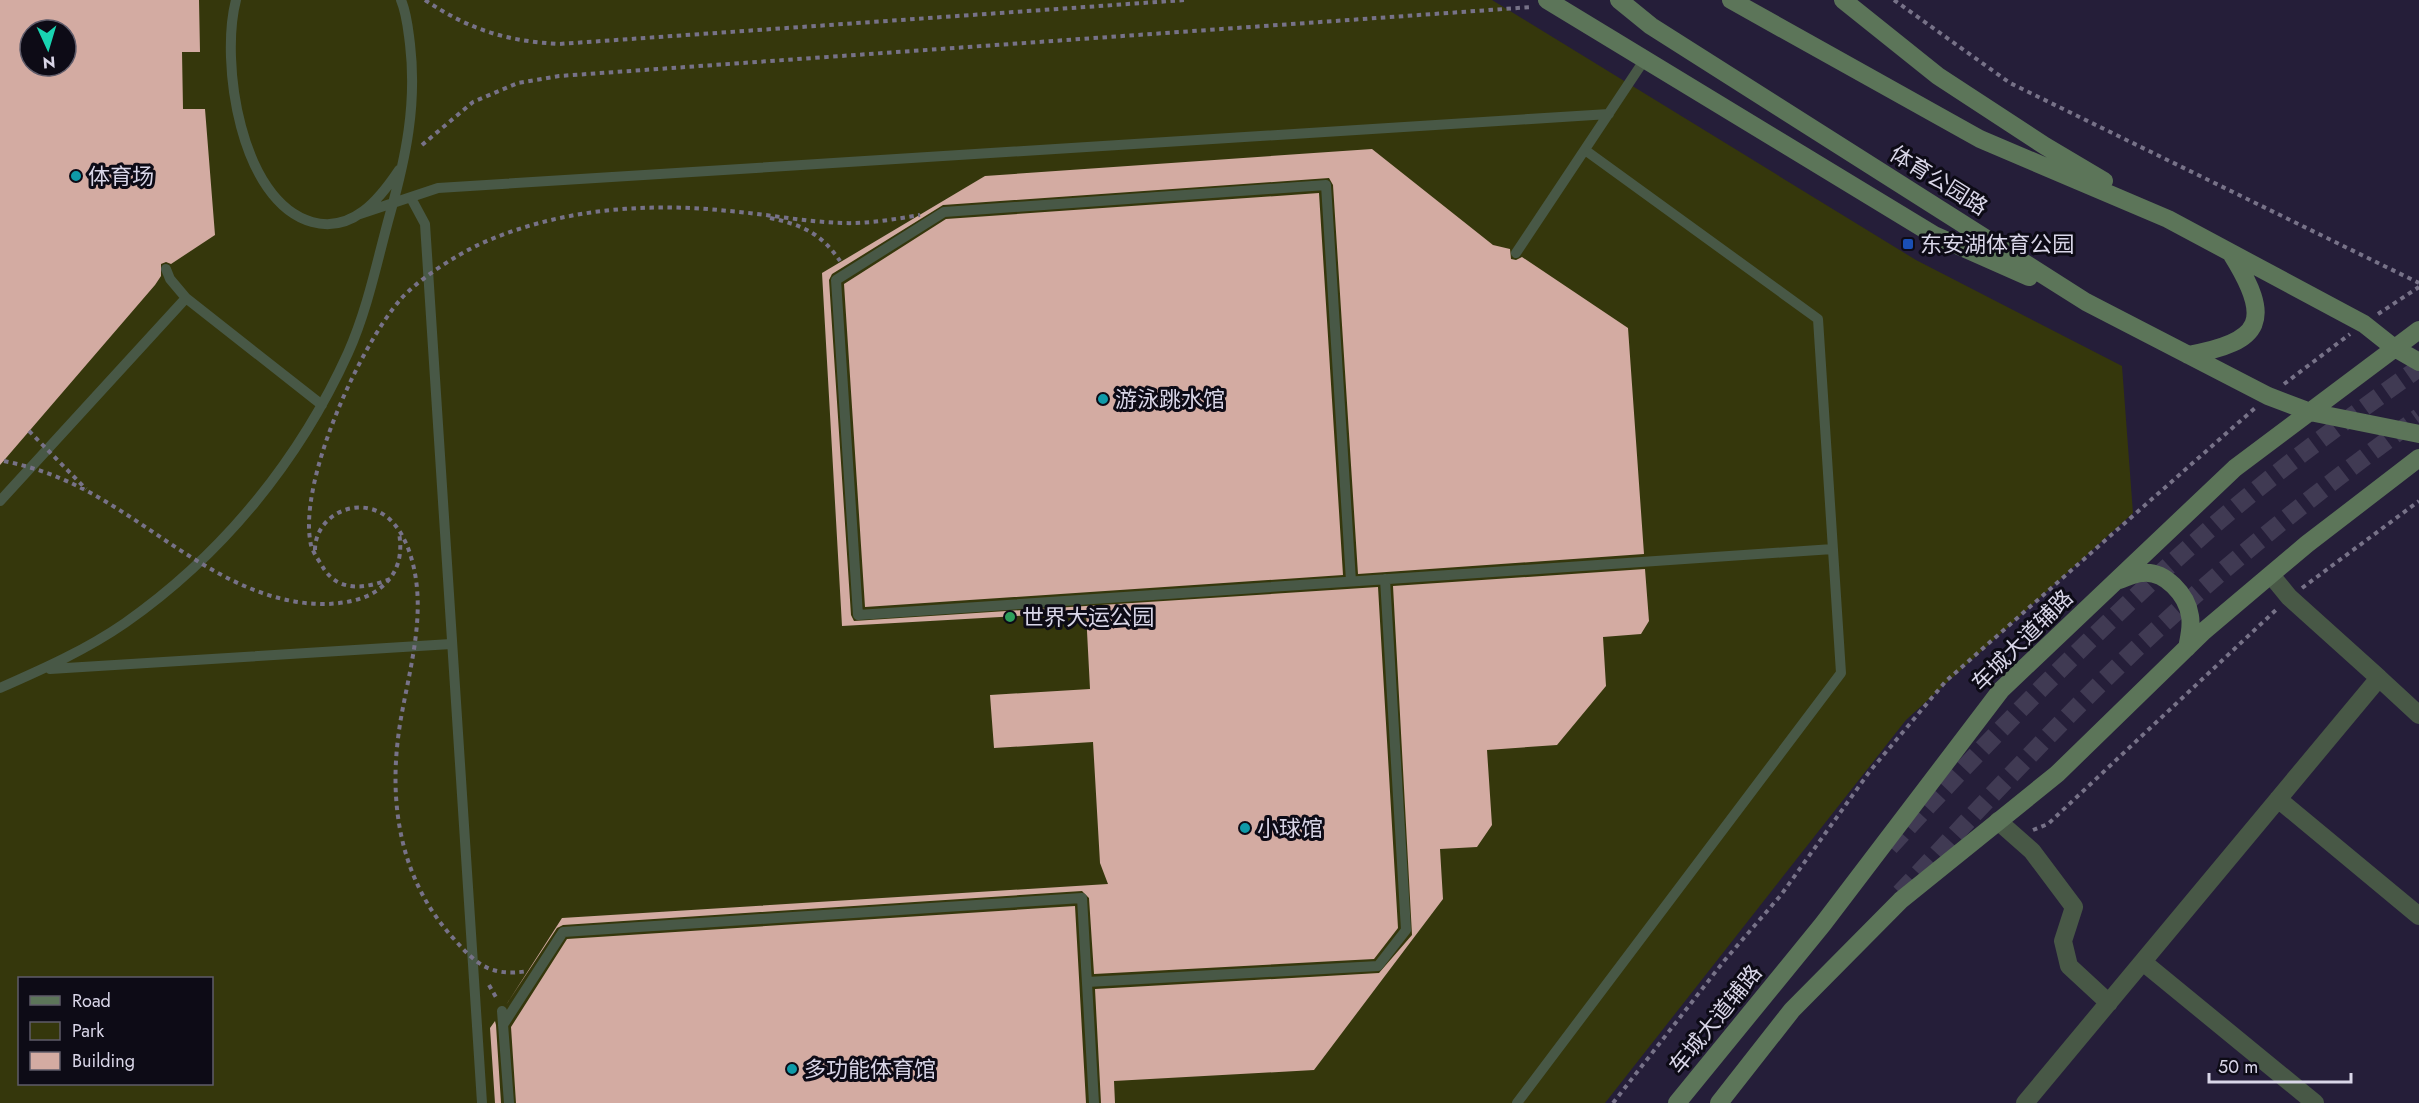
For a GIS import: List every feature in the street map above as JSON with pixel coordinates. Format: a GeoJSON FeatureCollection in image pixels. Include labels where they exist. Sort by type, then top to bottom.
{"type":"FeatureCollection","features":[{"type":"Feature","properties":{"kind":"main road","name":"体育公园路"},"geometry":{"type":"LineString","coordinates":[[1619,0],[1651,26],[2086,302],[2268,396],[2310,412],[2419,434]]}},
{"type":"Feature","properties":{"kind":"main road"},"geometry":{"type":"LineString","coordinates":[[1731,0],[1980,139],[2168,219]]}},
{"type":"Feature","properties":{"kind":"main road"},"geometry":{"type":"LineString","coordinates":[[1843,0],[1938,76],[2044,147],[2168,219],[2364,324],[2393,347],[2419,362]]}},
{"type":"Feature","properties":{"kind":"main road"},"geometry":{"type":"LineString","coordinates":[[1551,3],[1934,235],[2086,302]]}},
{"type":"Feature","properties":{"kind":"main road"},"geometry":{"type":"LineString","coordinates":[[2188,355],[2217,350],[2244,337],[2255,322],[2258,308],[2253,292],[2230,253]]}},
{"type":"Feature","properties":{"kind":"main road","name":"车城大道辅路"},"geometry":{"type":"LineString","coordinates":[[1677,1103],[1823,924],[2001,690],[2235,468],[2393,347],[2419,330]]}},
{"type":"Feature","properties":{"kind":"main road"},"geometry":{"type":"LineString","coordinates":[[1719,1103],[1792,1011],[1901,900],[2057,774],[2187,648],[2271,575],[2419,458]]}},
{"type":"Feature","properties":{"kind":"main road"},"geometry":{"type":"LineString","coordinates":[[2115,581],[2143,572],[2163,577],[2174,585],[2190,614],[2191,629],[2187,648]]}},
{"type":"Feature","properties":{"kind":"street"},"geometry":{"type":"LineString","coordinates":[[2271,575],[2289,597],[2419,715]]}},
{"type":"Feature","properties":{"kind":"street"},"geometry":{"type":"LineString","coordinates":[[2025,1103],[2379,678]]}},
{"type":"Feature","properties":{"kind":"street"},"geometry":{"type":"LineString","coordinates":[[2278,799],[2419,916]]}},
{"type":"Feature","properties":{"kind":"street"},"geometry":{"type":"LineString","coordinates":[[1998,821],[2015,839],[2032,851],[2074,907],[2063,941],[2070,966],[2109,1003]]}},
{"type":"Feature","properties":{"kind":"street"},"geometry":{"type":"LineString","coordinates":[[2143,962],[2315,1103]]}},
{"type":"Feature","properties":{"kind":"lane"},"geometry":{"type":"LineString","coordinates":[[236,0],[232,51],[236,98],[243,137],[254,167],[272,196],[286,210],[304,220],[324,225],[345,223],[360,214],[384,192],[406,159]]}},
{"type":"Feature","properties":{"kind":"lane"},"geometry":{"type":"LineString","coordinates":[[0,688],[42,669],[124,623],[180,580],[232,531],[277,476],[321,405],[352,341],[373,285],[384,235],[406,159],[412,116],[413,66],[406,11],[401,0]]}},
{"type":"Feature","properties":{"kind":"lane"},"geometry":{"type":"LineString","coordinates":[[1516,253],[1645,59]]}},
{"type":"Feature","properties":{"kind":"lane"},"geometry":{"type":"LineString","coordinates":[[360,214],[438,188],[1609,114]]}},
{"type":"Feature","properties":{"kind":"lane"},"geometry":{"type":"LineString","coordinates":[[1517,1103],[1841,673],[1818,319],[1585,150]]}},
{"type":"Feature","properties":{"kind":"lane"},"geometry":{"type":"LineString","coordinates":[[1351,581],[1326,185],[944,212],[836,280],[858,615],[1833,549]]}},
{"type":"Feature","properties":{"kind":"lane"},"geometry":{"type":"LineString","coordinates":[[411,198],[425,224],[482,1103]]}},
{"type":"Feature","properties":{"kind":"lane"},"geometry":{"type":"LineString","coordinates":[[360,214],[378,216],[383,222],[384,235]]}},
{"type":"Feature","properties":{"kind":"lane"},"geometry":{"type":"LineString","coordinates":[[166,269],[170,279],[186,298],[321,405]]}},
{"type":"Feature","properties":{"kind":"lane"},"geometry":{"type":"LineString","coordinates":[[0,501],[186,298]]}},
{"type":"Feature","properties":{"kind":"lane"},"geometry":{"type":"LineString","coordinates":[[1087,982],[1378,966],[1406,930],[1385,579]]}},
{"type":"Feature","properties":{"kind":"lane"},"geometry":{"type":"LineString","coordinates":[[42,669],[451,644]]}},
{"type":"Feature","properties":{"kind":"lane"},"geometry":{"type":"LineString","coordinates":[[503,1025],[563,932],[1082,898],[1094,1103]]}},
{"type":"Feature","properties":{"kind":"lane"},"geometry":{"type":"LineString","coordinates":[[502,1011],[509,1103]]}},
{"type":"Feature","properties":{"kind":"path"},"geometry":{"type":"LineString","coordinates":[[425,0],[463,23],[492,35],[527,42],[559,44],[1185,0]]}},
{"type":"Feature","properties":{"kind":"path"},"geometry":{"type":"LineString","coordinates":[[1894,0],[2010,83],[2419,283]]}},
{"type":"Feature","properties":{"kind":"path"},"geometry":{"type":"LineString","coordinates":[[406,159],[473,102],[518,83],[559,76],[1551,3]]}},
{"type":"Feature","properties":{"kind":"path"},"geometry":{"type":"LineString","coordinates":[[390,579],[368,588],[351,586],[328,575],[311,546],[310,517],[315,486],[341,401],[383,322],[401,298],[440,268],[478,245],[552,219],[637,208],[731,211],[801,225],[832,249],[841,262]]}},
{"type":"Feature","properties":{"kind":"path"},"geometry":{"type":"LineString","coordinates":[[770,218],[844,224],[920,215]]}},
{"type":"Feature","properties":{"kind":"path"},"geometry":{"type":"LineString","coordinates":[[29,431],[89,492]]}},
{"type":"Feature","properties":{"kind":"path"},"geometry":{"type":"LineString","coordinates":[[4,461],[48,472],[89,492],[206,567],[287,602],[343,603],[373,594],[390,579],[398,568],[400,557],[398,526]]}},
{"type":"Feature","properties":{"kind":"path"},"geometry":{"type":"LineString","coordinates":[[2015,839],[2048,824],[2289,597],[2419,501]]}},
{"type":"Feature","properties":{"kind":"path"},"geometry":{"type":"LineString","coordinates":[[315,552],[315,541],[331,515],[349,509],[378,511],[398,526],[408,548],[416,575],[418,601],[414,656],[396,752],[395,788],[405,854],[418,891],[435,919],[477,963],[498,972],[528,971]]}},
{"type":"Feature","properties":{"kind":"green space","name":"世界大运公园"},"geometry":{"type":"Polygon","coordinates":[[[0,0],[1492,0],[1916,260],[2122,366],[2133,513],[1906,720],[1605,1103],[0,1103],[0,0]]]}},
{"type":"Feature","properties":{"kind":"building","name":"体育场"},"geometry":{"type":"Polygon","coordinates":[[[0,0],[199,0],[200,52],[182,52],[183,109],[205,109],[215,235],[171,264],[166,262],[161,264],[161,276],[0,465],[0,0]]]}},
{"type":"Feature","properties":{"kind":"building"},"geometry":{"type":"Polygon","coordinates":[[[1372,149],[1493,245],[1510,249],[1511,259],[1516,260],[1522,257],[1628,328],[1644,554],[1358,574],[1333,185],[1329,178],[943,205],[832,274],[829,280],[851,615],[854,621],[1378,587],[1398,928],[1374,959],[1094,974],[1089,898],[1082,891],[563,925],[557,928],[506,1005],[562,918],[1108,884],[1100,863],[1093,742],[994,748],[990,695],[1090,689],[1086,612],[842,626],[822,273],[985,176],[1372,149]]]}},
{"type":"Feature","properties":{"kind":"building","name":"游泳跳水馆"},"geometry":{"type":"Polygon","coordinates":[[[1319,193],[1343,575],[865,607],[844,284],[946,219],[1319,193]]]}},
{"type":"Feature","properties":{"kind":"building"},"geometry":{"type":"Polygon","coordinates":[[[1645,569],[1649,621],[1641,634],[1603,637],[1606,686],[1557,745],[1487,750],[1492,825],[1477,847],[1440,849],[1443,899],[1314,1070],[1114,1081],[1115,1103],[1101,1103],[1095,989],[1379,973],[1412,935],[1393,586],[1645,569]]]}},
{"type":"Feature","properties":{"kind":"building"},"geometry":{"type":"Polygon","coordinates":[[[1075,906],[1086,1103],[516,1103],[511,1027],[567,939],[1075,906]]]}},
{"type":"Feature","properties":{"kind":"building"},"geometry":{"type":"Polygon","coordinates":[[[495,1021],[501,1103],[495,1103],[490,1028],[495,1021]]]}},
{"type":"Feature","properties":{"kind":"tunnel"},"geometry":{"type":"LineString","coordinates":[[1890,847],[2050,679],[2220,520],[2293,461],[2419,368]]}},
{"type":"Feature","properties":{"kind":"tunnel"},"geometry":{"type":"LineString","coordinates":[[1900,893],[2047,738],[2170,617],[2274,528],[2419,417]]}},
{"type":"Feature","properties":{"kind":"place","name":"体育场"},"geometry":{"type":"Point","coordinates":[76,176]}},
{"type":"Feature","properties":{"kind":"place","name":"东安湖体育公园"},"geometry":{"type":"Point","coordinates":[1908,244]}},
{"type":"Feature","properties":{"kind":"place","name":"游泳跳水馆"},"geometry":{"type":"Point","coordinates":[1103,399]}},
{"type":"Feature","properties":{"kind":"place","name":"世界大运公园"},"geometry":{"type":"Point","coordinates":[1010,617]}},
{"type":"Feature","properties":{"kind":"place","name":"小球馆"},"geometry":{"type":"Point","coordinates":[1245,828]}},
{"type":"Feature","properties":{"kind":"place","name":"多功能体育馆"},"geometry":{"type":"Point","coordinates":[792,1069]}}]}
